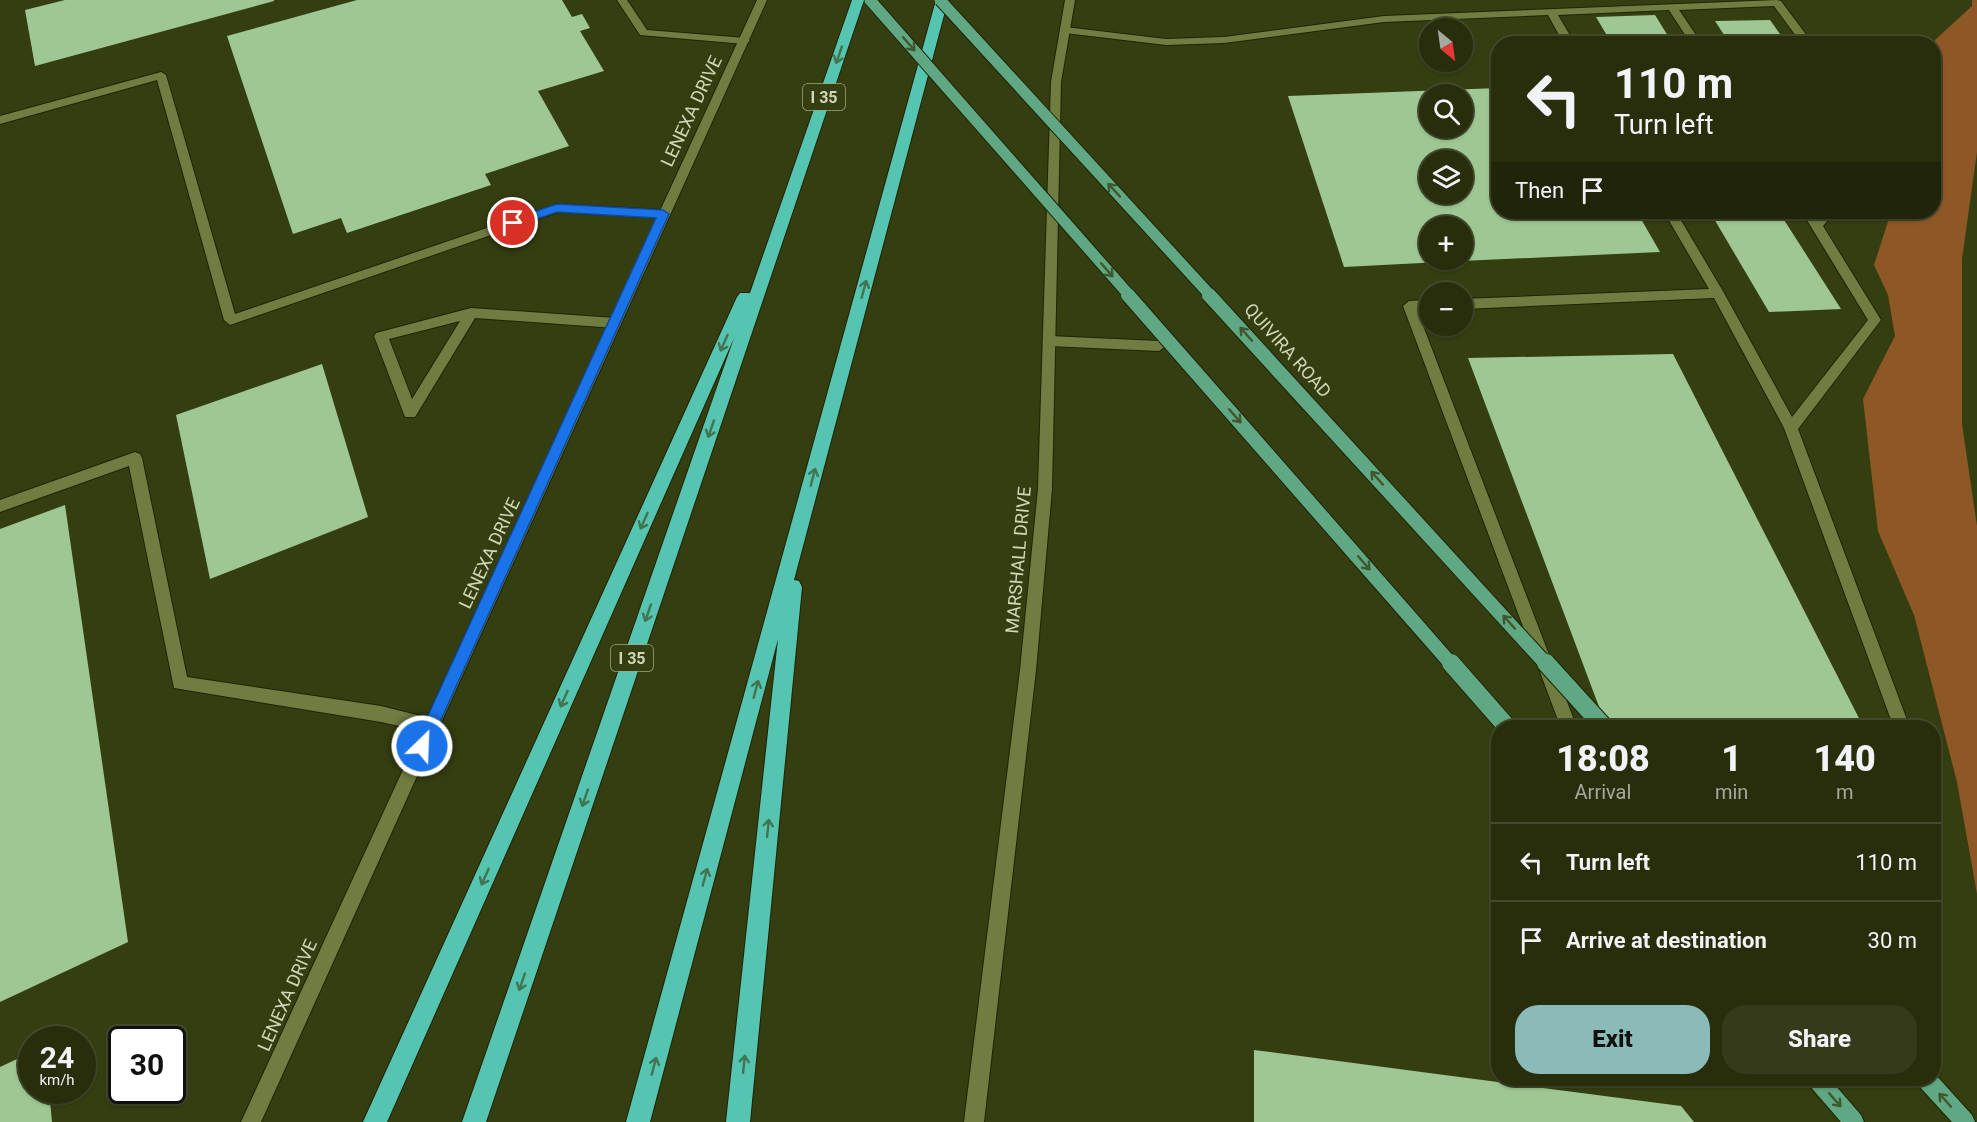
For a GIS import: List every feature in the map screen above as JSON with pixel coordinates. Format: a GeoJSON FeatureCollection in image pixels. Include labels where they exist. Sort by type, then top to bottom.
{"type":"FeatureCollection","features":[{"type":"Feature","properties":{"kind":"highway","name":"I 35"},"geometry":{"type":"LineString","coordinates":[[474,1122],[858,0]]}},
{"type":"Feature","properties":{"kind":"highway"},"geometry":{"type":"LineString","coordinates":[[638,1122],[941,0]]}},
{"type":"Feature","properties":{"kind":"highway"},"geometry":{"type":"LineString","coordinates":[[375,1122],[791,194]]}},
{"type":"Feature","properties":{"kind":"highway"},"geometry":{"type":"LineString","coordinates":[[738,1122],[798,534]]}},
{"type":"Feature","properties":{"kind":"main road"},"geometry":{"type":"LineString","coordinates":[[870,0],[1501,720]]}},
{"type":"Feature","properties":{"kind":"main road","name":"QUIVIRA ROAD"},"geometry":{"type":"LineString","coordinates":[[941,0],[1598,720]]}},
{"type":"Feature","properties":{"kind":"main road"},"geometry":{"type":"LineString","coordinates":[[1823,1086],[1854,1122]]}},
{"type":"Feature","properties":{"kind":"main road"},"geometry":{"type":"LineString","coordinates":[[1932,1086],[1965,1122]]}},
{"type":"Feature","properties":{"kind":"street","name":"LENEXA DRIVE"},"geometry":{"type":"LineString","coordinates":[[251,1122],[762,0]]}},
{"type":"Feature","properties":{"kind":"street","name":"MARSHALL DRIVE"},"geometry":{"type":"LineString","coordinates":[[974,1122],[1045,489],[1056,82],[1070,0]]}},
{"type":"Feature","properties":{"kind":"street"},"geometry":{"type":"LineString","coordinates":[[624,1],[644,33],[745,41]]}},
{"type":"Feature","properties":{"kind":"street"},"geometry":{"type":"LineString","coordinates":[[1065,30],[1166,42],[1224,40],[1384,19],[1778,3],[1802,36]]}},
{"type":"Feature","properties":{"kind":"street"},"geometry":{"type":"LineString","coordinates":[[1672,7],[1692,36]]}},
{"type":"Feature","properties":{"kind":"street"},"geometry":{"type":"LineString","coordinates":[[1551,12],[1565,36]]}},
{"type":"Feature","properties":{"kind":"street"},"geometry":{"type":"LineString","coordinates":[[0,120],[161,75],[230,320],[557,208],[663,214]]}},
{"type":"Feature","properties":{"kind":"street"},"geometry":{"type":"LineString","coordinates":[[1674,219],[1718,293],[1791,428],[1899,720]]}},
{"type":"Feature","properties":{"kind":"street"},"geometry":{"type":"LineString","coordinates":[[1791,428],[1875,320],[1813,219]]}},
{"type":"Feature","properties":{"kind":"street"},"geometry":{"type":"LineString","coordinates":[[1817,225],[1823,219]]}},
{"type":"Feature","properties":{"kind":"street"},"geometry":{"type":"LineString","coordinates":[[1473,304],[1718,293]]}},
{"type":"Feature","properties":{"kind":"street"},"geometry":{"type":"LineString","coordinates":[[1419,306],[1409,306],[1419,332]]}},
{"type":"Feature","properties":{"kind":"street"},"geometry":{"type":"LineString","coordinates":[[471,313],[410,413],[381,336],[471,313],[615,324]]}},
{"type":"Feature","properties":{"kind":"street"},"geometry":{"type":"LineString","coordinates":[[1420,336],[1566,720]]}},
{"type":"Feature","properties":{"kind":"street"},"geometry":{"type":"LineString","coordinates":[[1049,341],[1159,346]]}},
{"type":"Feature","properties":{"kind":"street"},"geometry":{"type":"LineString","coordinates":[[0,506],[135,458],[180,683],[381,714],[431,725]]}},
{"type":"Feature","properties":{"kind":"shaded area"},"geometry":{"type":"Polygon","coordinates":[[[1972,0],[1977,0],[1977,152],[1962,259],[1962,424],[1977,526],[1977,894],[1957,782],[1914,615],[1878,531],[1863,399],[1895,336],[1888,295],[1874,265],[1889,219],[1941,219],[1939,36],[1972,6],[1972,0]]]}},
{"type":"Feature","properties":{"kind":"building"},"geometry":{"type":"Polygon","coordinates":[[[65,0],[274,1],[35,66],[25,10],[65,0]]]}},
{"type":"Feature","properties":{"kind":"building"},"geometry":{"type":"Polygon","coordinates":[[[357,0],[562,0],[572,17],[582,14],[590,28],[580,31],[604,71],[538,91],[569,146],[485,174],[491,185],[347,233],[341,218],[293,234],[227,36],[357,0]]]}},
{"type":"Feature","properties":{"kind":"building"},"geometry":{"type":"Polygon","coordinates":[[[1655,15],[1668,36],[1607,36],[1596,17],[1655,15]]]}},
{"type":"Feature","properties":{"kind":"building"},"geometry":{"type":"Polygon","coordinates":[[[1770,20],[1781,36],[1725,36],[1715,21],[1770,20]]]}},
{"type":"Feature","properties":{"kind":"building"},"geometry":{"type":"Polygon","coordinates":[[[1491,88],[1491,219],[1641,219],[1660,252],[1473,260],[1473,216],[1419,216],[1419,263],[1344,267],[1288,96],[1419,91],[1419,138],[1473,138],[1473,89],[1491,88]]]}},
{"type":"Feature","properties":{"kind":"building"},"geometry":{"type":"Polygon","coordinates":[[[1714,219],[1783,219],[1841,309],[1769,312],[1714,219]]]}},
{"type":"Feature","properties":{"kind":"building"},"geometry":{"type":"Polygon","coordinates":[[[1673,354],[1860,720],[1604,720],[1468,358],[1673,354]]]}},
{"type":"Feature","properties":{"kind":"building"},"geometry":{"type":"Polygon","coordinates":[[[322,364],[368,517],[210,579],[176,415],[322,364]]]}},
{"type":"Feature","properties":{"kind":"building"},"geometry":{"type":"Polygon","coordinates":[[[65,505],[128,942],[0,1002],[0,529],[65,505]]]}},
{"type":"Feature","properties":{"kind":"building"},"geometry":{"type":"Polygon","coordinates":[[[1254,1050],[1491,1081],[1491,1086],[1528,1086],[1681,1106],[1694,1122],[1254,1122],[1254,1050]]]}},
{"type":"Feature","properties":{"kind":"building"},"geometry":{"type":"Polygon","coordinates":[[[18,1059],[18,1104],[50,1104],[52,1122],[0,1122],[0,1067],[18,1059]]]}},
{"type":"Feature","properties":{"kind":"route"},"geometry":{"type":"LineString","coordinates":[[422,746],[663,214],[557,208],[513,223]]}}]}
